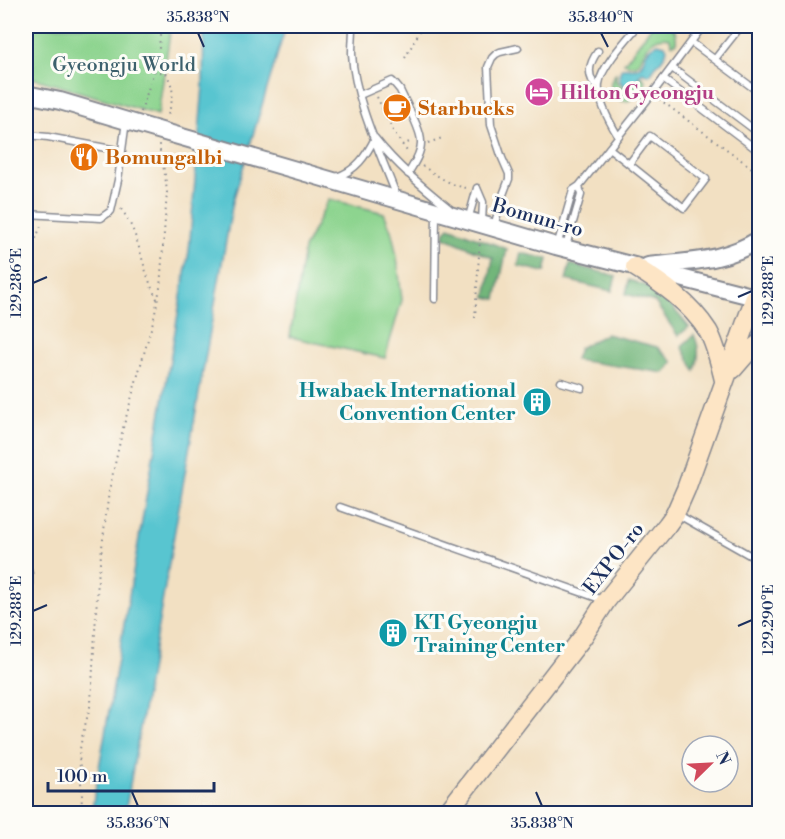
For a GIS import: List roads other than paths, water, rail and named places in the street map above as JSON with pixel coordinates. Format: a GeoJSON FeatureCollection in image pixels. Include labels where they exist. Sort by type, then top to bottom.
{"type":"FeatureCollection","features":[{"type":"Feature","properties":{"kind":"main road"},"geometry":{"type":"LineString","coordinates":[[635,267],[678,297],[708,331],[724,380]]}},
{"type":"Feature","properties":{"kind":"main road","name":"EXPO-ro"},"geometry":{"type":"LineString","coordinates":[[446,813],[582,638],[606,601],[675,514],[758,292]]}},
{"type":"Feature","properties":{"kind":"main road"},"geometry":{"type":"LineString","coordinates":[[724,380],[746,354],[759,343]]}},
{"type":"Feature","properties":{"kind":"street"},"geometry":{"type":"LineString","coordinates":[[26,94],[60,101],[131,122]]}},
{"type":"Feature","properties":{"kind":"street","name":"Bomun-ro"},"geometry":{"type":"LineString","coordinates":[[131,122],[561,248],[635,267],[758,292]]}},
{"type":"Feature","properties":{"kind":"street"},"geometry":{"type":"LineString","coordinates":[[635,267],[719,257],[733,253],[759,239]]}},
{"type":"Feature","properties":{"kind":"street"},"geometry":{"type":"LineString","coordinates":[[26,573],[26,605]]}},
{"type":"Feature","properties":{"kind":"lane"},"geometry":{"type":"LineString","coordinates":[[353,26],[352,54],[356,82],[398,200]]}},
{"type":"Feature","properties":{"kind":"lane"},"geometry":{"type":"LineString","coordinates":[[618,136],[607,117],[599,84],[603,70],[638,26]]}},
{"type":"Feature","properties":{"kind":"lane"},"geometry":{"type":"LineString","coordinates":[[561,248],[581,195],[579,186],[702,28],[693,26]]}},
{"type":"Feature","properties":{"kind":"lane"},"geometry":{"type":"LineString","coordinates":[[714,59],[741,26]]}},
{"type":"Feature","properties":{"kind":"lane"},"geometry":{"type":"LineString","coordinates":[[691,42],[759,93]]}},
{"type":"Feature","properties":{"kind":"lane"},"geometry":{"type":"LineString","coordinates":[[375,138],[408,174],[476,223],[501,200],[509,179],[490,125],[488,67],[496,54],[518,48]]}},
{"type":"Feature","properties":{"kind":"lane"},"geometry":{"type":"LineString","coordinates":[[598,51],[590,68],[594,84],[600,90]]}},
{"type":"Feature","properties":{"kind":"lane"},"geometry":{"type":"LineString","coordinates":[[672,68],[759,134]]}},
{"type":"Feature","properties":{"kind":"lane"},"geometry":{"type":"LineString","coordinates":[[663,80],[759,152]]}},
{"type":"Feature","properties":{"kind":"lane"},"geometry":{"type":"LineString","coordinates":[[360,95],[392,81],[399,90],[421,141],[419,152],[408,174]]}},
{"type":"Feature","properties":{"kind":"lane"},"geometry":{"type":"LineString","coordinates":[[26,219],[29,214],[101,218],[111,211],[122,151],[131,122]]}},
{"type":"Feature","properties":{"kind":"lane"},"geometry":{"type":"LineString","coordinates":[[26,135],[122,151]]}},
{"type":"Feature","properties":{"kind":"lane"},"geometry":{"type":"LineString","coordinates":[[609,148],[629,164],[684,208],[706,179],[650,136],[629,164]]}},
{"type":"Feature","properties":{"kind":"lane"},"geometry":{"type":"LineString","coordinates":[[326,179],[347,173],[366,155],[375,138]]}},
{"type":"Feature","properties":{"kind":"lane"},"geometry":{"type":"LineString","coordinates":[[435,299],[436,211]]}},
{"type":"Feature","properties":{"kind":"lane"},"geometry":{"type":"LineString","coordinates":[[561,382],[582,388]]}},
{"type":"Feature","properties":{"kind":"lane"},"geometry":{"type":"LineString","coordinates":[[340,507],[606,601]]}},
{"type":"Feature","properties":{"kind":"lane"},"geometry":{"type":"LineString","coordinates":[[675,514],[759,561]]}},
{"type":"Feature","properties":{"kind":"water"},"geometry":{"type":"Polygon","coordinates":[[[204,26],[286,26],[233,201],[125,813],[91,814],[189,251],[203,86],[204,26]]]}},
{"type":"Feature","properties":{"kind":"water"},"geometry":{"type":"Polygon","coordinates":[[[658,43],[665,45],[667,49],[651,74],[643,72],[633,83],[623,85],[619,76],[622,68],[639,67],[648,50],[658,43]]]}},
{"type":"Feature","properties":{"kind":"place","name":"Hilton Gyeongju"},"geometry":{"type":"Point","coordinates":[539,92]}},
{"type":"Feature","properties":{"kind":"place","name":"Starbucks"},"geometry":{"type":"Point","coordinates":[397,108]}},
{"type":"Feature","properties":{"kind":"place","name":"Bomungalbi"},"geometry":{"type":"Point","coordinates":[84,157]}},
{"type":"Feature","properties":{"kind":"place","name":"Hwabaek International Convention Center"},"geometry":{"type":"Point","coordinates":[537,402]}},
{"type":"Feature","properties":{"kind":"place","name":"KT Gyeongju Training Center"},"geometry":{"type":"Point","coordinates":[393,633]}},
{"type":"Feature","properties":{"kind":"park label","name":"Gyeongju World"},"geometry":{"type":"Point","coordinates":[124,64]}}]}
